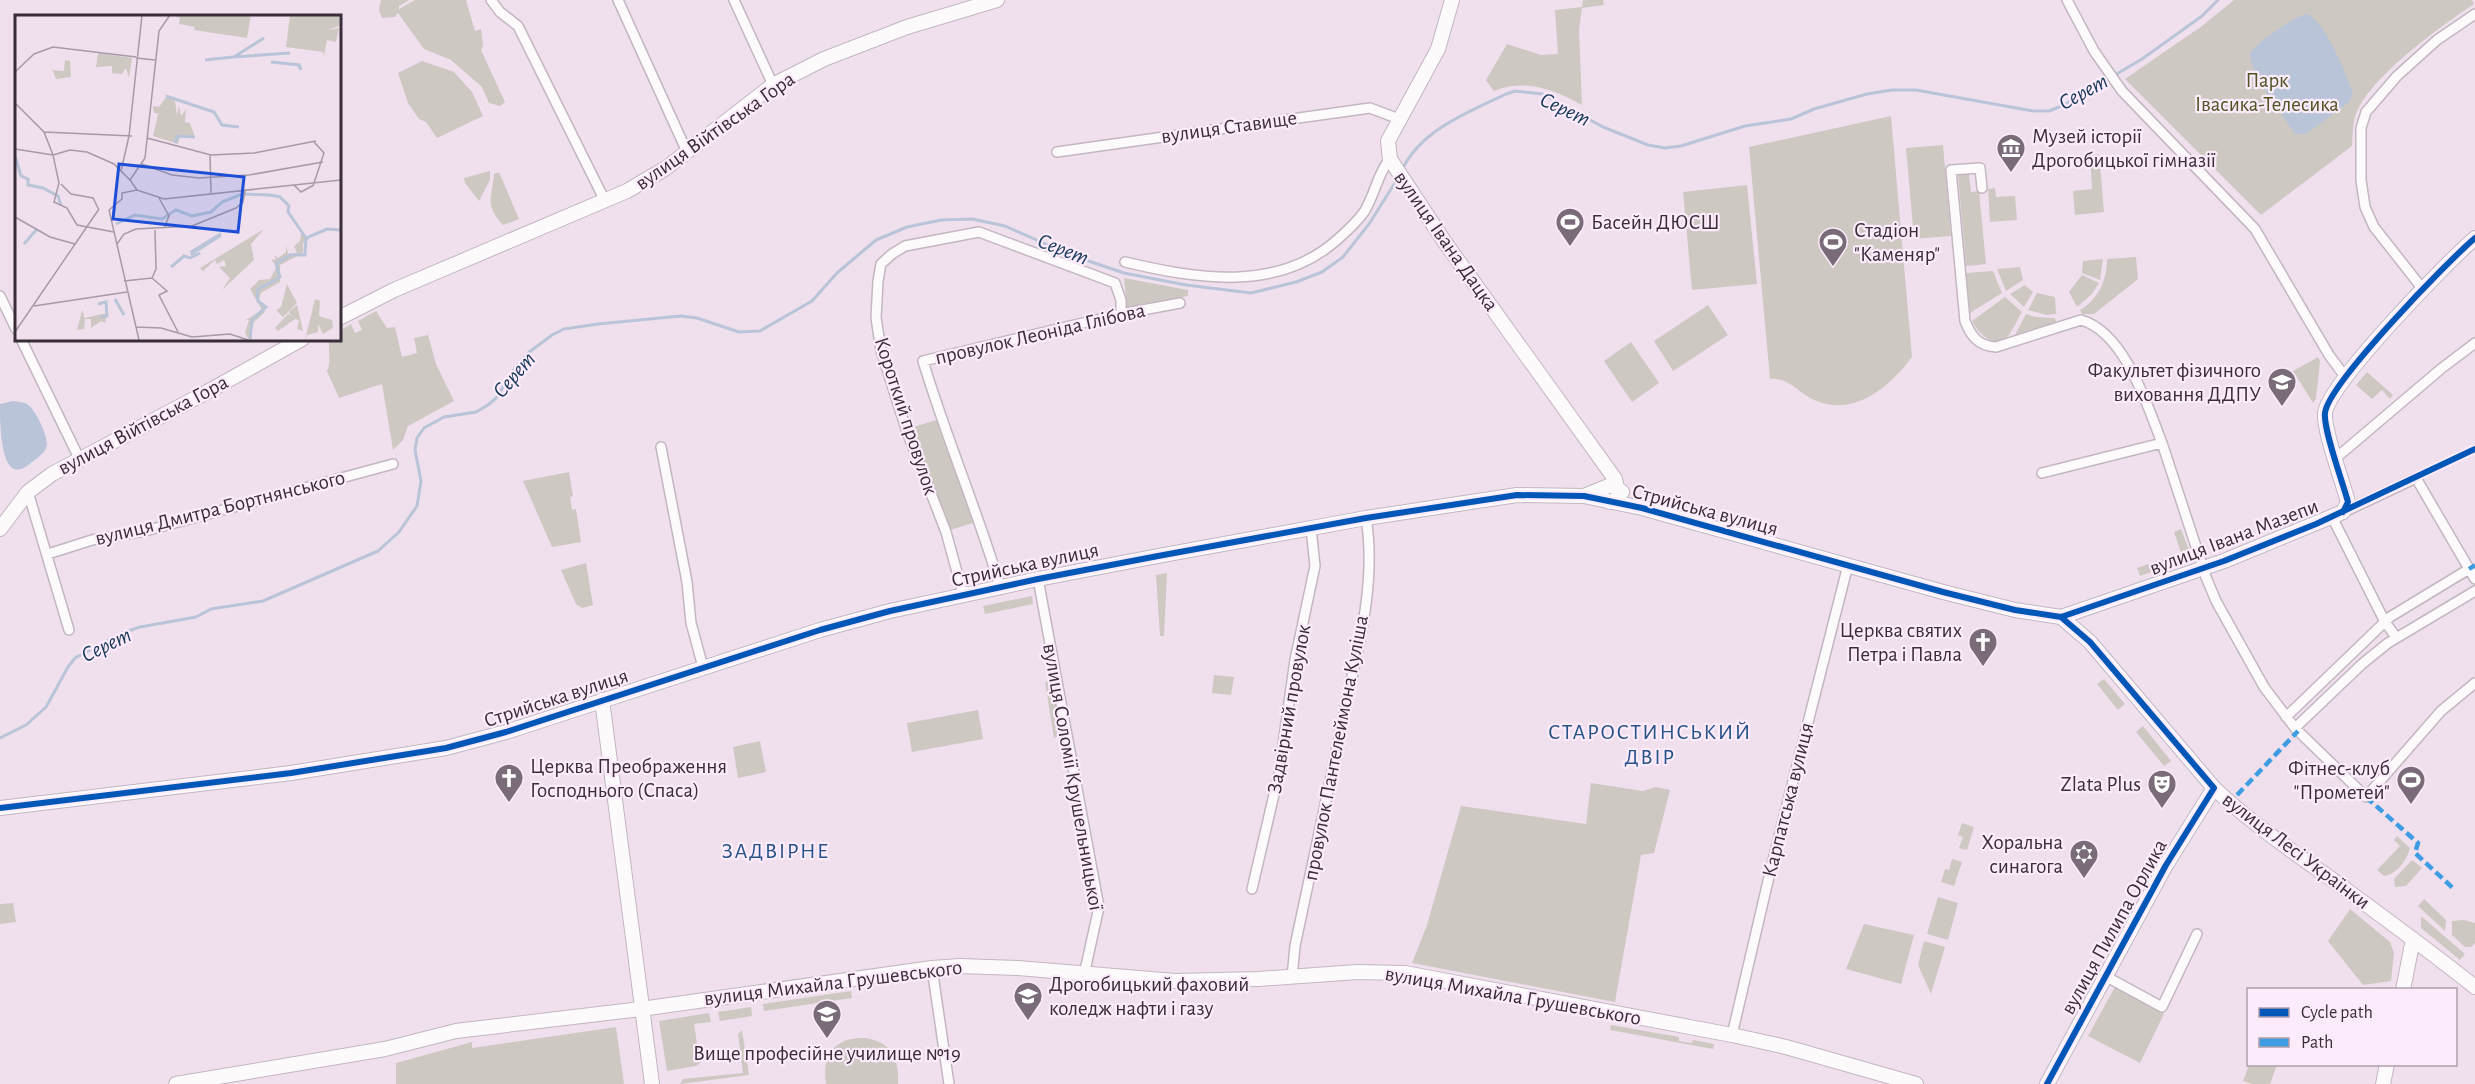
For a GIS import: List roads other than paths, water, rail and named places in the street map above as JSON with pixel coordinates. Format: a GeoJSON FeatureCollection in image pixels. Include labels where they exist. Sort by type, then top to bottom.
{"type":"FeatureCollection","features":[{"type":"Feature","properties":{"kind":"street"},"geometry":{"type":"LineString","coordinates":[[491,0],[500,12],[518,26],[604,201]]}},
{"type":"Feature","properties":{"kind":"street"},"geometry":{"type":"LineString","coordinates":[[618,0],[687,152]]}},
{"type":"Feature","properties":{"kind":"street"},"geometry":{"type":"LineString","coordinates":[[734,0],[773,86]]}},
{"type":"Feature","properties":{"kind":"street","name":"вулиця Війтівська Гора"},"geometry":{"type":"LineString","coordinates":[[340,317],[393,290],[644,182],[773,86],[824,60],[875,39],[997,0]]}},
{"type":"Feature","properties":{"kind":"street","name":"вулиця Івана Дацка"},"geometry":{"type":"LineString","coordinates":[[1452,0],[1438,49],[1388,141],[1392,163],[1605,465],[1612,488]]}},
{"type":"Feature","properties":{"kind":"street"},"geometry":{"type":"LineString","coordinates":[[2067,0],[2083,32],[2117,84],[2255,230],[2335,364],[2346,378]]}},
{"type":"Feature","properties":{"kind":"street"},"geometry":{"type":"LineString","coordinates":[[2422,288],[2374,227],[2365,207],[2361,180],[2361,128],[2366,112],[2397,76],[2437,40],[2475,14]]}},
{"type":"Feature","properties":{"kind":"street","name":"вулиця Ставище"},"geometry":{"type":"LineString","coordinates":[[1057,152],[1371,108],[1399,119]]}},
{"type":"Feature","properties":{"kind":"street"},"geometry":{"type":"LineString","coordinates":[[1125,262],[1186,274],[1236,278],[1271,274],[1297,266],[1324,251],[1363,213],[1375,191],[1383,167],[1392,163]]}},
{"type":"Feature","properties":{"kind":"street"},"geometry":{"type":"LineString","coordinates":[[1983,188],[1980,168],[1951,171],[1965,321],[1970,334],[1984,345],[1996,347],[2081,321],[2092,324],[2111,339],[2130,369],[2162,443],[2216,601],[2272,701],[2295,728],[2366,797],[2441,711],[2475,683]]}},
{"type":"Feature","properties":{"kind":"street","name":"Короткий провулок"},"geometry":{"type":"LineString","coordinates":[[963,594],[946,532],[906,429],[881,350],[876,318],[881,264],[905,246],[979,232],[1115,283],[1121,300],[1121,314]]}},
{"type":"Feature","properties":{"kind":"street"},"geometry":{"type":"LineString","coordinates":[[2396,637],[2385,622],[2337,515],[2348,502],[2325,413],[2346,378],[2422,288],[2475,238]]}},
{"type":"Feature","properties":{"kind":"street"},"geometry":{"type":"LineString","coordinates":[[0,296],[15,327]]}},
{"type":"Feature","properties":{"kind":"street","name":"провулок Леоніда Глібова"},"geometry":{"type":"LineString","coordinates":[[1000,586],[980,521],[941,418],[923,361],[1121,314],[1180,303]]}},
{"type":"Feature","properties":{"kind":"street"},"geometry":{"type":"LineString","coordinates":[[21,340],[79,458]]}},
{"type":"Feature","properties":{"kind":"street","name":"вулиця Війтівська Гора"},"geometry":{"type":"LineString","coordinates":[[0,530],[28,492],[52,474],[300,340]]}},
{"type":"Feature","properties":{"kind":"street"},"geometry":{"type":"LineString","coordinates":[[2336,458],[2442,368],[2475,344]]}},
{"type":"Feature","properties":{"kind":"street"},"geometry":{"type":"LineString","coordinates":[[2042,473],[2162,443]]}},
{"type":"Feature","properties":{"kind":"street"},"geometry":{"type":"LineString","coordinates":[[661,447],[687,582],[692,623],[703,667]]}},
{"type":"Feature","properties":{"kind":"street","name":"вулиця Дмитра Бортнянського"},"geometry":{"type":"LineString","coordinates":[[48,554],[92,540],[145,531],[393,464]]}},
{"type":"Feature","properties":{"kind":"street","name":"вулиця Івана Мазепи"},"geometry":{"type":"LineString","coordinates":[[2061,618],[2203,568],[2337,515],[2416,478],[2469,569]]}},
{"type":"Feature","properties":{"kind":"street"},"geometry":{"type":"LineString","coordinates":[[1610,502],[1618,498],[1612,488]]}},
{"type":"Feature","properties":{"kind":"street","name":"Стрийська вулиця"},"geometry":{"type":"LineString","coordinates":[[1584,496],[1612,488],[1642,508]]}},
{"type":"Feature","properties":{"kind":"street"},"geometry":{"type":"LineString","coordinates":[[28,492],[69,630]]}},
{"type":"Feature","properties":{"kind":"street","name":"Стрийська вулиця"},"geometry":{"type":"LineString","coordinates":[[0,808],[281,774],[420,753],[471,742],[820,630],[963,594],[1366,518],[1517,495],[1584,496],[1642,508],[2015,610],[2061,618]]}},
{"type":"Feature","properties":{"kind":"street","name":"провулок Пантелеймона Куліша"},"geometry":{"type":"LineString","coordinates":[[1292,977],[1295,946],[1365,603],[1369,567],[1366,518]]}},
{"type":"Feature","properties":{"kind":"street","name":"Задвірний провулок"},"geometry":{"type":"LineString","coordinates":[[1252,889],[1279,773],[1295,660],[1315,566],[1311,528]]}},
{"type":"Feature","properties":{"kind":"street","name":"Карпатська вулиця"},"geometry":{"type":"LineString","coordinates":[[1732,1035],[1772,864],[1848,565]]}},
{"type":"Feature","properties":{"kind":"street"},"geometry":{"type":"LineString","coordinates":[[2286,717],[2385,622],[2469,569],[2475,579]]}},
{"type":"Feature","properties":{"kind":"street","name":"вулиця Соломії Крушельницької"},"geometry":{"type":"LineString","coordinates":[[1038,579],[1099,907],[1084,975]]}},
{"type":"Feature","properties":{"kind":"street"},"geometry":{"type":"LineString","coordinates":[[2295,728],[2362,664],[2396,637],[2475,591]]}},
{"type":"Feature","properties":{"kind":"street","name":"вулиця Лесі Українки"},"geometry":{"type":"LineString","coordinates":[[2061,618],[2093,646],[2214,788],[2276,840],[2475,987]]}},
{"type":"Feature","properties":{"kind":"street"},"geometry":{"type":"LineString","coordinates":[[602,700],[652,1084]]}},
{"type":"Feature","properties":{"kind":"street","name":"вулиця Пилипа Орлика"},"geometry":{"type":"LineString","coordinates":[[2047,1084],[2166,865],[2214,788]]}},
{"type":"Feature","properties":{"kind":"street"},"geometry":{"type":"LineString","coordinates":[[2105,976],[2162,1007],[2198,933]]}},
{"type":"Feature","properties":{"kind":"street"},"geometry":{"type":"LineString","coordinates":[[2403,988],[2413,939]]}},
{"type":"Feature","properties":{"kind":"street","name":"вулиця Михайла Грушевського"},"geometry":{"type":"LineString","coordinates":[[176,1084],[385,1049],[464,1030],[641,1009],[932,968],[982,966],[1175,981],[1358,972],[1405,973],[1732,1035],[1786,1047],[1916,1084]]}},
{"type":"Feature","properties":{"kind":"street"},"geometry":{"type":"LineString","coordinates":[[932,968],[950,1084]]}},
{"type":"Feature","properties":{"kind":"street"},"geometry":{"type":"LineString","coordinates":[[2383,1084],[2387,1066]]}},
{"type":"Feature","properties":{"kind":"water"},"geometry":{"type":"Polygon","coordinates":[[[2307,14],[2321,27],[2328,38],[2353,94],[2349,102],[2306,134],[2295,134],[2261,84],[2250,53],[2260,42],[2277,30],[2307,14]]]}},
{"type":"Feature","properties":{"kind":"water"},"geometry":{"type":"Polygon","coordinates":[[[13,401],[25,403],[34,411],[47,440],[43,453],[21,469],[14,469],[8,463],[0,427],[0,404],[13,401]]]}},
{"type":"Feature","properties":{"kind":"waterway","name":"Серет"},"geometry":{"type":"LineString","coordinates":[[1402,170],[1410,156],[1433,133],[1461,115],[1515,91],[1543,94],[1603,127],[1648,145],[1665,148],[1681,146],[1745,126],[1791,119],[1814,109],[1867,94],[1892,90],[1916,90],[2033,111],[2049,111],[2064,105],[2142,59],[2202,16],[2218,0]]}},
{"type":"Feature","properties":{"kind":"waterway","name":"Серет"},"geometry":{"type":"LineString","coordinates":[[0,738],[26,725],[46,707],[75,658],[122,633],[140,627],[196,617],[211,609],[263,601],[378,551],[399,532],[417,506],[421,481],[415,450],[417,438],[424,428],[444,417],[476,412],[488,405],[496,398],[515,368],[528,353],[564,329],[681,316],[697,318],[739,332],[760,331],[812,301],[837,273],[876,240],[907,227],[941,220],[972,219],[1005,226],[1068,254],[1124,273],[1186,285],[1251,293],[1296,282],[1322,272],[1343,257],[1369,224],[1398,178]]}},
{"type":"Feature","properties":{"kind":"place","name":"Музей історії Дрогобицької гімназії"},"geometry":{"type":"Point","coordinates":[2011,174]}},
{"type":"Feature","properties":{"kind":"place","name":"Басейн ДЮСШ"},"geometry":{"type":"Point","coordinates":[1570,248]}},
{"type":"Feature","properties":{"kind":"place","name":"Стадіон \"Каменяр\""},"geometry":{"type":"Point","coordinates":[1833,268]}},
{"type":"Feature","properties":{"kind":"place","name":"Факультет фізичного виховання ДДПУ"},"geometry":{"type":"Point","coordinates":[2282,408]}},
{"type":"Feature","properties":{"kind":"place","name":"Церква святих Петра і Павла"},"geometry":{"type":"Point","coordinates":[1983,668]}},
{"type":"Feature","properties":{"kind":"place","name":"Церква Преображення Господнього (Спаса)"},"geometry":{"type":"Point","coordinates":[509,804]}},
{"type":"Feature","properties":{"kind":"place","name":"Фітнес-клуб \"Прометей\""},"geometry":{"type":"Point","coordinates":[2411,806]}},
{"type":"Feature","properties":{"kind":"place","name":"Zlata Plus"},"geometry":{"type":"Point","coordinates":[2162,810]}},
{"type":"Feature","properties":{"kind":"place","name":"Хоральна синагога"},"geometry":{"type":"Point","coordinates":[2084,880]}},
{"type":"Feature","properties":{"kind":"place","name":"Дрогобицький фаховий коледж нафти і газу"},"geometry":{"type":"Point","coordinates":[1028,1022]}},
{"type":"Feature","properties":{"kind":"place","name":"Вище професійне училище №19"},"geometry":{"type":"Point","coordinates":[827,1040]}},
{"type":"Feature","properties":{"kind":"district","name":"СТАРОСТИНСЬКИЙ ДВІР"},"geometry":{"type":"Point","coordinates":[1650,744]}},
{"type":"Feature","properties":{"kind":"district","name":"ЗАДВІРНЕ"},"geometry":{"type":"Point","coordinates":[776,851]}},
{"type":"Feature","properties":{"kind":"park label","name":"Парк Івасика-Телесика"},"geometry":{"type":"Point","coordinates":[2267,92]}}]}
